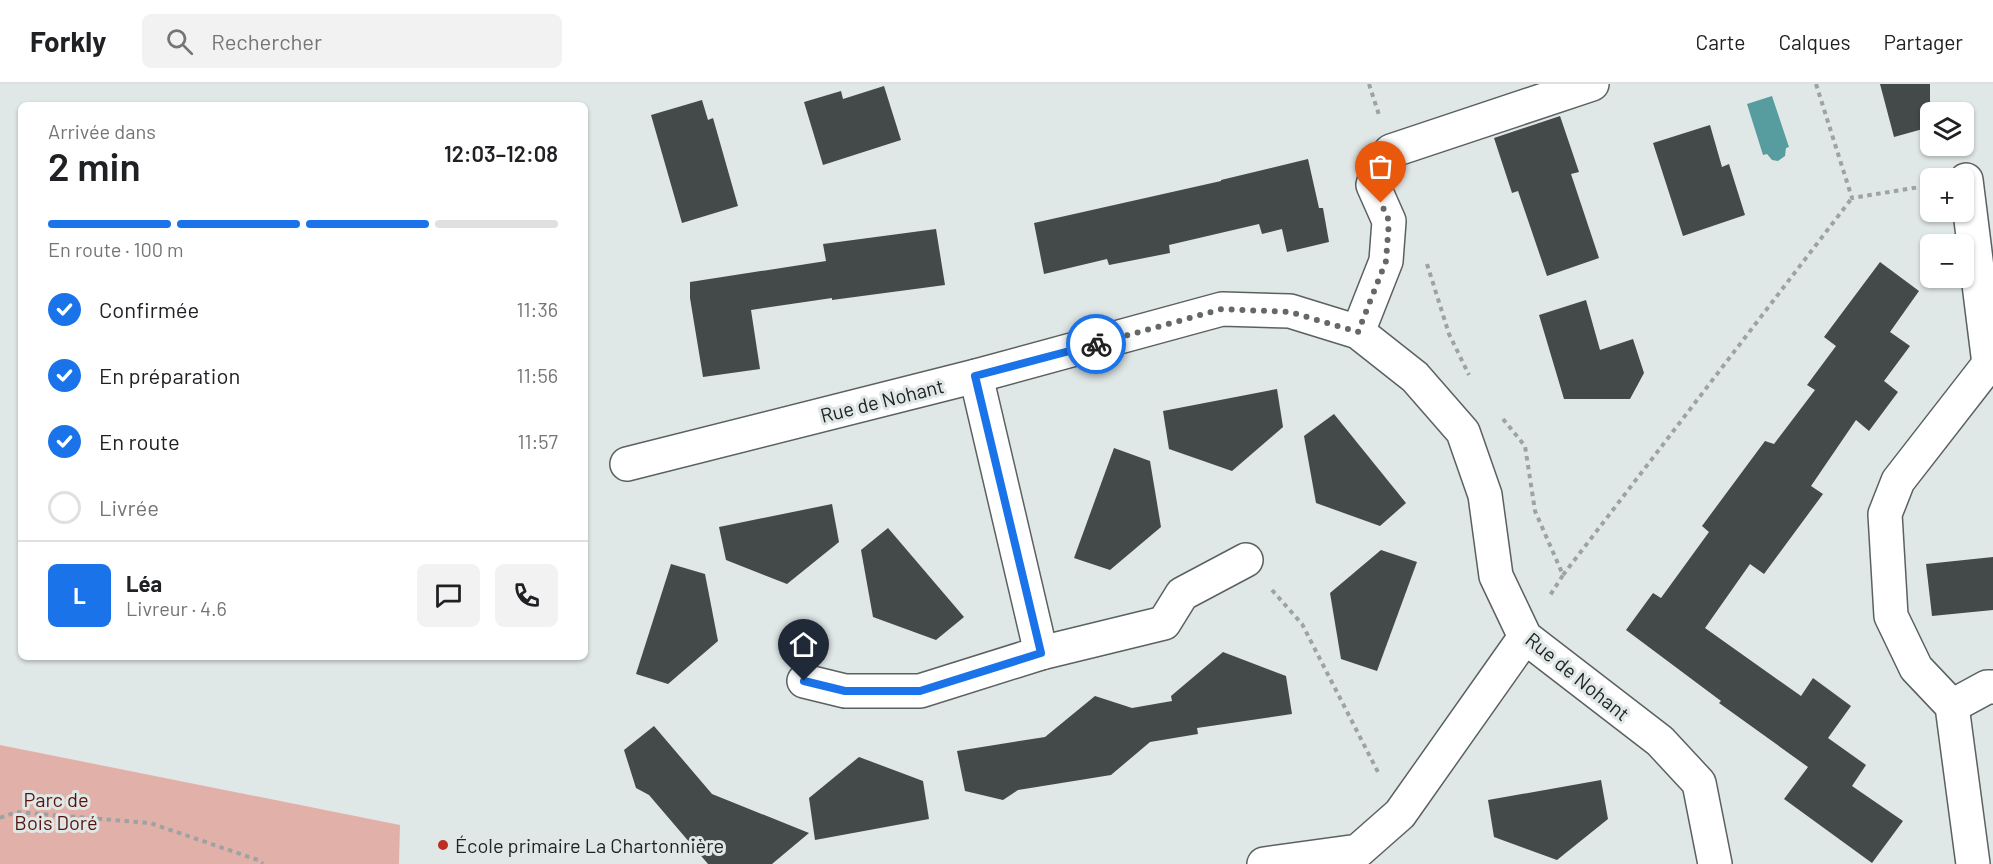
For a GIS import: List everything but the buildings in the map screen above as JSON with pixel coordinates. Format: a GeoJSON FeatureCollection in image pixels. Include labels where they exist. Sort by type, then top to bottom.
{"type":"FeatureCollection","features":[{"type":"Feature","properties":{"kind":"street"},"geometry":{"type":"LineString","coordinates":[[1358,332],[1386,261],[1389,221],[1373,184],[1379,165],[1391,151],[1592,84]]}},
{"type":"Feature","properties":{"kind":"street"},"geometry":{"type":"LineString","coordinates":[[1972,222],[1991,364],[1898,481],[1885,514],[1891,616],[1916,668],[1952,706],[1973,864]]}},
{"type":"Feature","properties":{"kind":"street","name":"Rue de Nohant"},"geometry":{"type":"LineString","coordinates":[[627,464],[975,376],[1222,309],[1290,312],[1358,332],[1415,377],[1462,432],[1485,495],[1496,576],[1525,637],[1660,741],[1699,783],[1715,864]]}},
{"type":"Feature","properties":{"kind":"street"},"geometry":{"type":"LineString","coordinates":[[975,376],[1041,653]]}},
{"type":"Feature","properties":{"kind":"street"},"geometry":{"type":"LineString","coordinates":[[804,681],[845,691],[920,691],[1041,653],[1164,623],[1182,594],[1246,560]]}},
{"type":"Feature","properties":{"kind":"street"},"geometry":{"type":"LineString","coordinates":[[1264,864],[1358,851],[1400,814],[1525,637]]}},
{"type":"Feature","properties":{"kind":"street"},"geometry":{"type":"LineString","coordinates":[[1952,706],[1987,687],[1993,687]]}},
{"type":"Feature","properties":{"kind":"path"},"geometry":{"type":"LineString","coordinates":[[1369,84],[1391,151]]}},
{"type":"Feature","properties":{"kind":"path"},"geometry":{"type":"LineString","coordinates":[[1816,84],[1852,198]]}},
{"type":"Feature","properties":{"kind":"path"},"geometry":{"type":"LineString","coordinates":[[1525,637],[1563,574],[1852,198],[1920,188]]}},
{"type":"Feature","properties":{"kind":"path"},"geometry":{"type":"LineString","coordinates":[[1425,259],[1449,334],[1474,384]]}},
{"type":"Feature","properties":{"kind":"path"},"geometry":{"type":"LineString","coordinates":[[1496,411],[1526,446],[1534,511],[1563,574]]}},
{"type":"Feature","properties":{"kind":"path"},"geometry":{"type":"LineString","coordinates":[[1246,560],[1302,624],[1400,814]]}},
{"type":"Feature","properties":{"kind":"path"},"geometry":{"type":"LineString","coordinates":[[0,818],[16,812],[150,823],[258,860],[263,864]]}},
{"type":"Feature","properties":{"kind":"green space","name":"Parc de Bois Doré"},"geometry":{"type":"Polygon","coordinates":[[[0,745],[400,825],[399,864],[0,864],[0,745]]]}},
{"type":"Feature","properties":{"kind":"water"},"geometry":{"type":"Polygon","coordinates":[[[1772,96],[1789,147],[1786,148],[1785,156],[1778,161],[1772,160],[1767,154],[1763,155],[1747,104],[1772,96]]]}},
{"type":"Feature","properties":{"kind":"way so far"},"geometry":{"type":"LineString","coordinates":[[1096,344],[1222,309],[1290,312],[1358,332],[1386,261],[1389,221],[1381,203]]}},
{"type":"Feature","properties":{"kind":"place","name":"École primaire La Chartonnière"},"geometry":{"type":"Point","coordinates":[443,845]}},
{"type":"Feature","properties":{"kind":"route"},"geometry":{"type":"LineString","coordinates":[[804,681],[845,691],[920,691],[1041,653],[975,376],[1096,344]]}}]}
